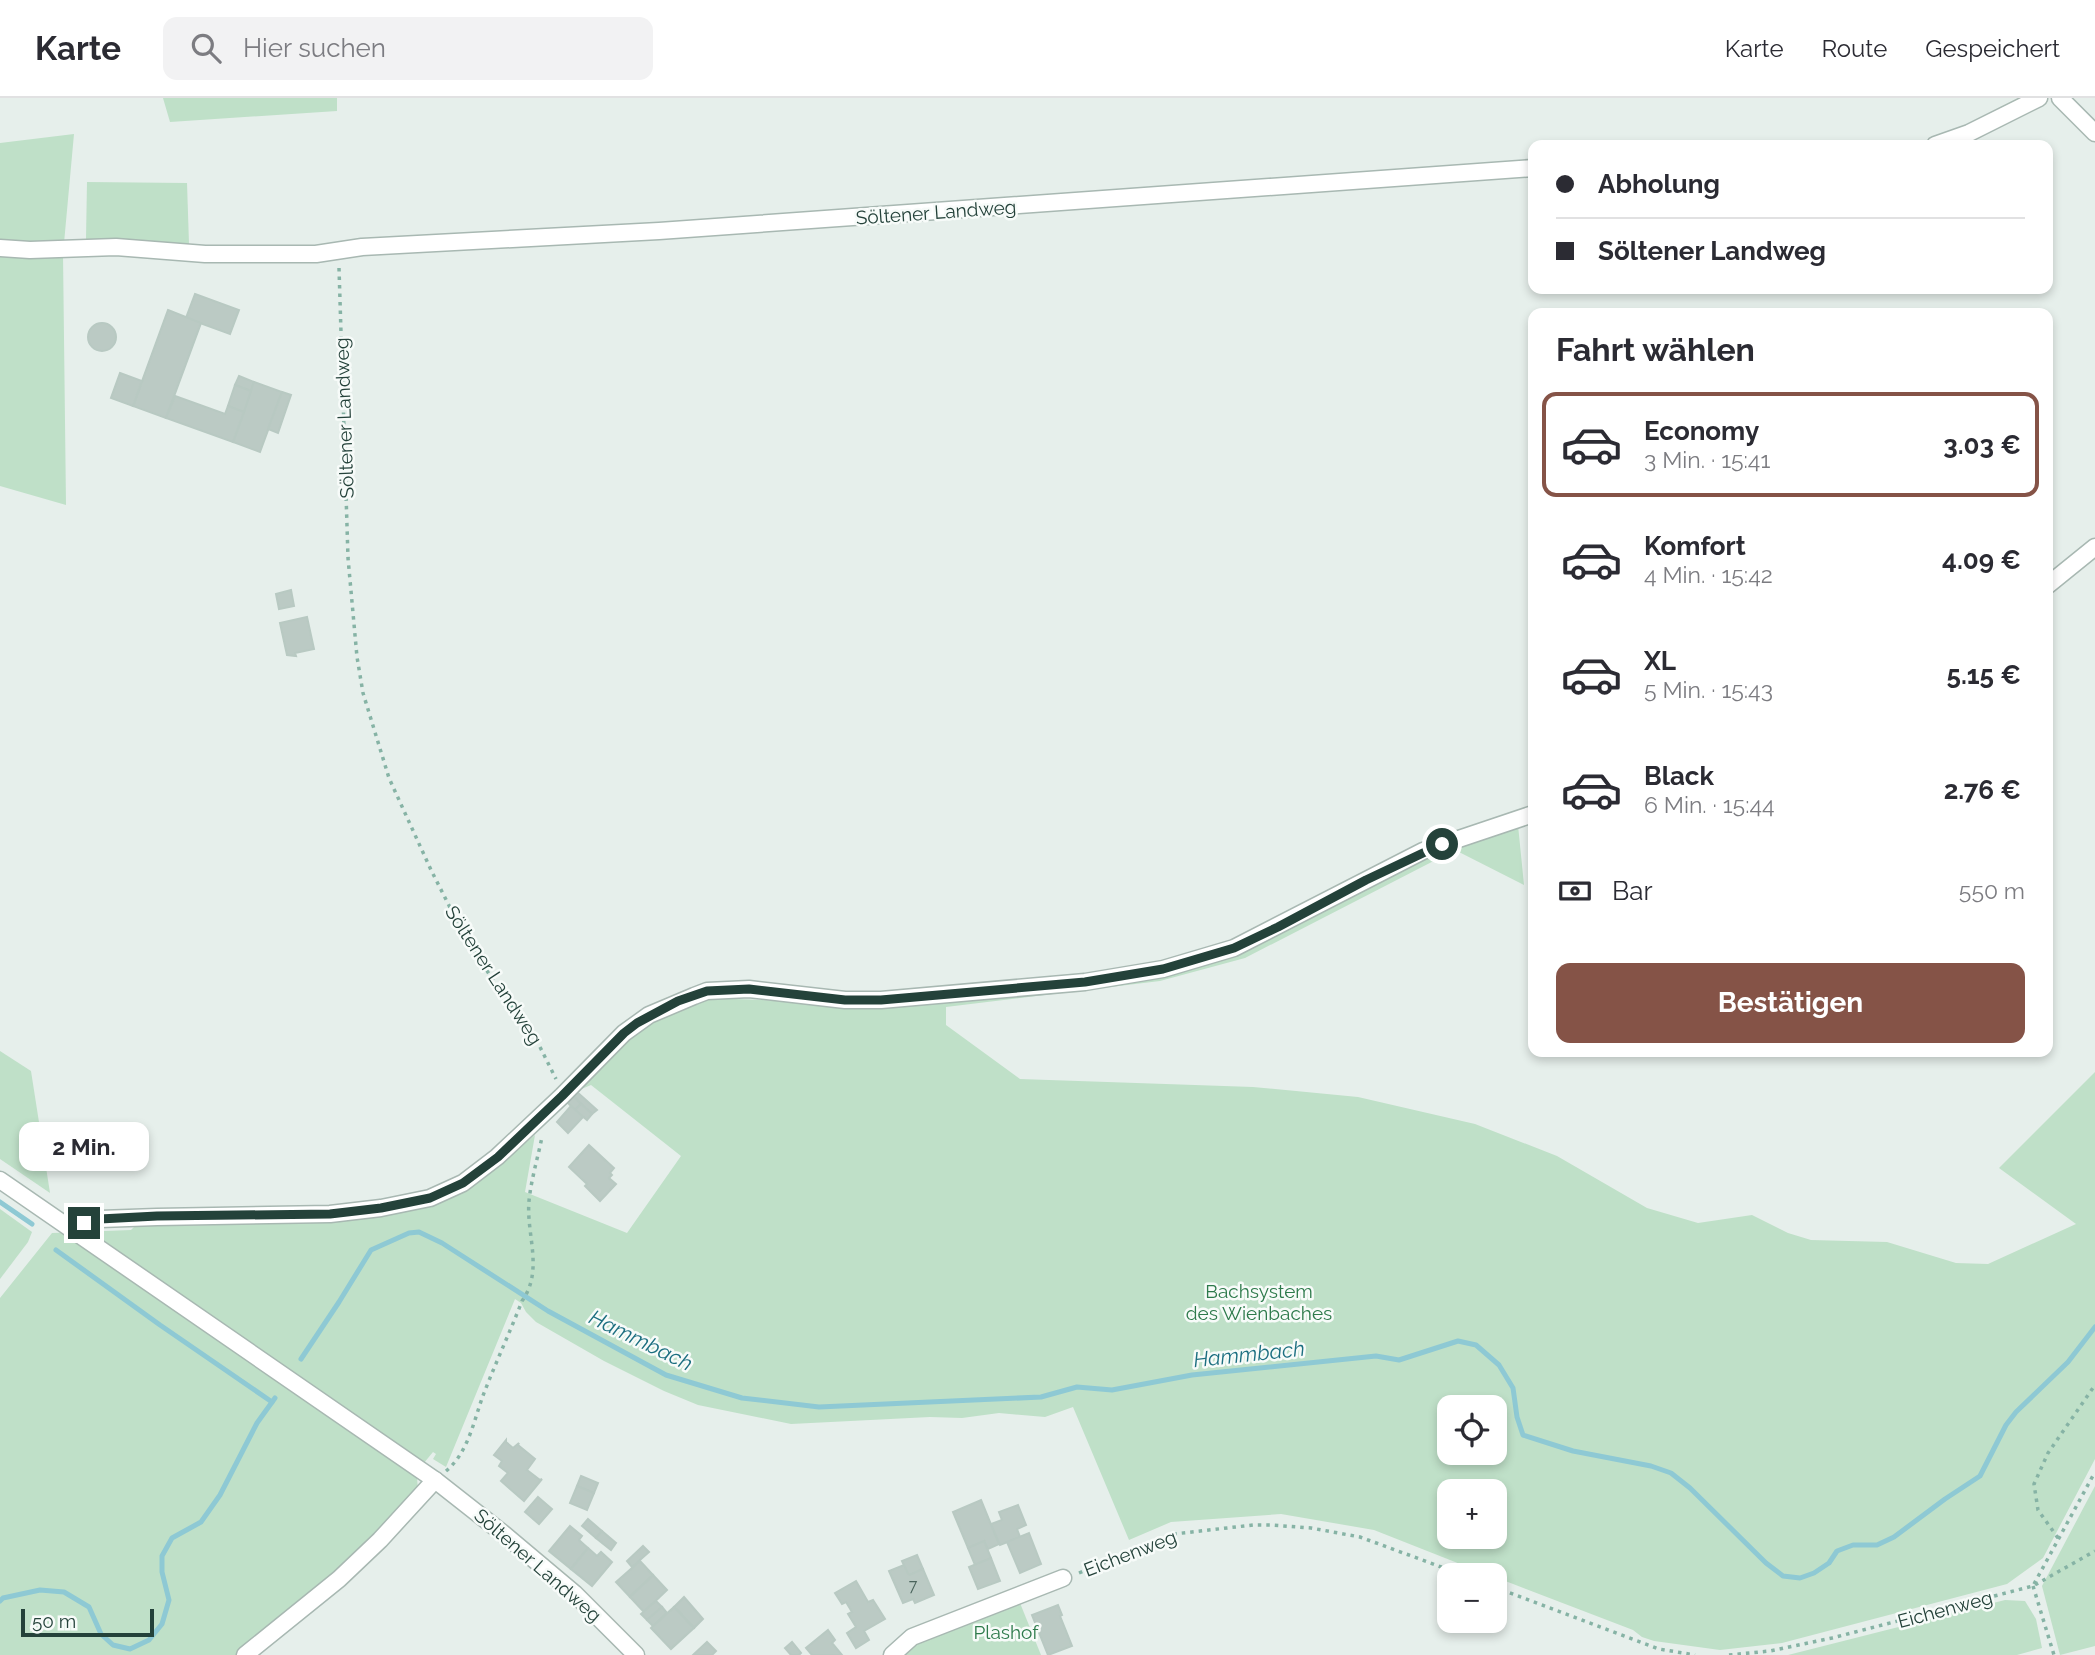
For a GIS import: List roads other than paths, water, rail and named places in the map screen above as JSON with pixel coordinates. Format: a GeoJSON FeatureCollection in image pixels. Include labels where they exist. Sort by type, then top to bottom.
{"type":"FeatureCollection","features":[{"type":"Feature","properties":{"kind":"street"},"geometry":{"type":"LineString","coordinates":[[1950,140],[1969,134],[2039,98]]}},
{"type":"Feature","properties":{"kind":"street"},"geometry":{"type":"LineString","coordinates":[[2060,98],[2095,133]]}},
{"type":"Feature","properties":{"kind":"street","name":"Söltener Landweg"},"geometry":{"type":"LineString","coordinates":[[0,248],[30,250],[116,247],[205,254],[316,254],[362,247],[699,228],[1528,168]]}},
{"type":"Feature","properties":{"kind":"street"},"geometry":{"type":"LineString","coordinates":[[2053,581],[2095,547]]}},
{"type":"Feature","properties":{"kind":"street"},"geometry":{"type":"LineString","coordinates":[[71,1228],[100,1219],[330,1214],[381,1208],[430,1198],[463,1183],[498,1157],[624,1033],[678,1001],[707,991],[749,989],[845,1000],[881,1000],[1085,982],[1163,969],[1234,948],[1423,851],[1528,816]]}},
{"type":"Feature","properties":{"kind":"street","name":"Söltener Landweg"},"geometry":{"type":"LineString","coordinates":[[0,1180],[440,1476],[574,1593],[636,1655]]}},
{"type":"Feature","properties":{"kind":"street"},"geometry":{"type":"LineString","coordinates":[[245,1655],[339,1579],[440,1476]]}},
{"type":"Feature","properties":{"kind":"street","name":"Eichenweg"},"geometry":{"type":"LineString","coordinates":[[892,1655],[912,1637],[1063,1578]]}},
{"type":"Feature","properties":{"kind":"waterway"},"geometry":{"type":"LineString","coordinates":[[0,1202],[32,1224]]}},
{"type":"Feature","properties":{"kind":"waterway","name":"Hammbach"},"geometry":{"type":"LineString","coordinates":[[301,1359],[371,1250],[409,1233],[419,1232],[442,1243],[548,1311],[666,1375],[742,1398],[819,1407],[1041,1397],[1077,1387],[1112,1390],[1192,1375],[1376,1356],[1399,1360],[1458,1341],[1476,1345],[1499,1365],[1513,1388],[1517,1417],[1523,1435],[1573,1451],[1651,1466],[1671,1473],[1690,1488],[1766,1563],[1783,1576],[1800,1578],[1829,1563],[1837,1551],[1853,1545],[1877,1545],[1894,1537],[1980,1476],[2006,1425],[2016,1412],[2068,1362],[2095,1327]]}},
{"type":"Feature","properties":{"kind":"waterway"},"geometry":{"type":"LineString","coordinates":[[56,1250],[272,1402]]}},
{"type":"Feature","properties":{"kind":"waterway","name":"Hammbach"},"geometry":{"type":"LineString","coordinates":[[0,1601],[40,1590],[64,1592],[89,1607],[101,1634],[113,1645],[130,1649],[149,1640],[162,1624],[169,1600],[162,1572],[162,1556],[172,1538],[201,1522],[220,1495],[257,1423],[275,1398]]}},
{"type":"Feature","properties":{"kind":"park label","name":"Bachsystem des Wienbaches"},"geometry":{"type":"Point","coordinates":[1259,1302]}},
{"type":"Feature","properties":{"kind":"park label","name":"Plashof"},"geometry":{"type":"Point","coordinates":[1006,1632]}}]}
